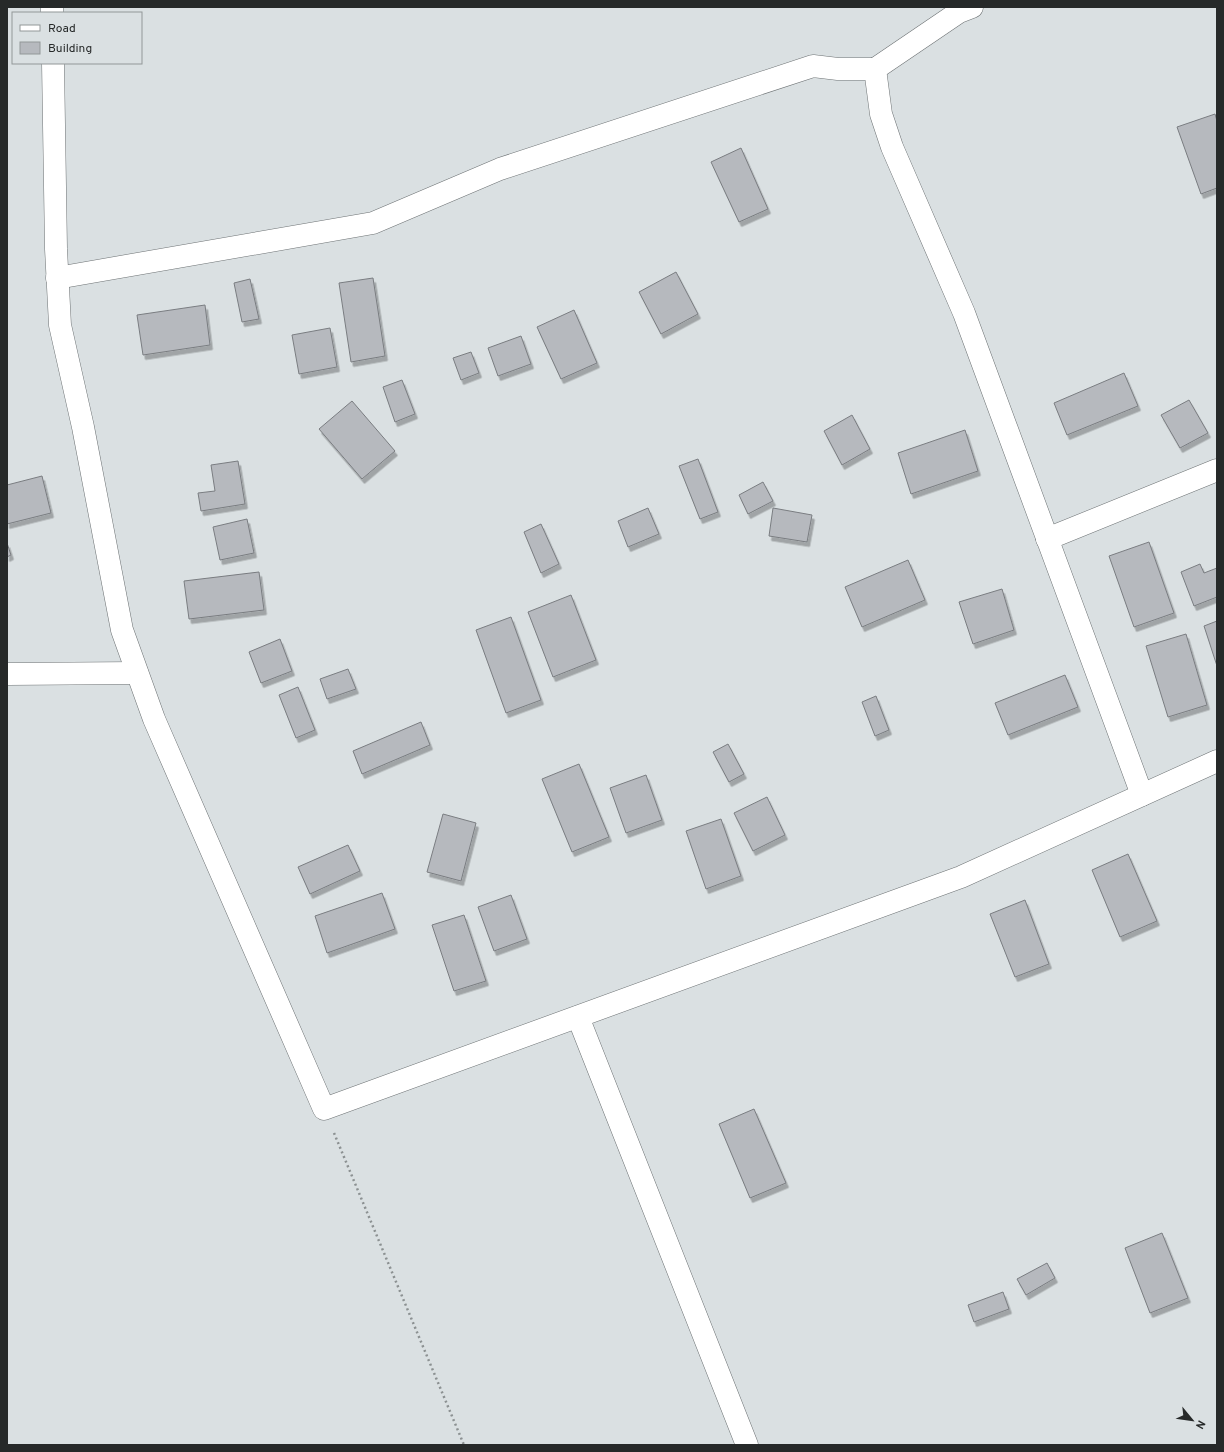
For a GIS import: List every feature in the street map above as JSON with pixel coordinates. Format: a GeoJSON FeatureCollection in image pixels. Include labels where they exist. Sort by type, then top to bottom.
{"type":"FeatureCollection","features":[{"type":"Feature","properties":{"kind":"street"},"geometry":{"type":"LineString","coordinates":[[58,278],[373,223],[500,169],[813,66],[838,69],[875,69],[959,12],[972,7]]}},
{"type":"Feature","properties":{"kind":"street"},"geometry":{"type":"LineString","coordinates":[[53,64],[60,325],[83,427],[122,630],[160,733],[324,1109],[961,877],[1217,761]]}},
{"type":"Feature","properties":{"kind":"street"},"geometry":{"type":"LineString","coordinates":[[875,69],[880,114],[892,147],[964,313],[1142,795]]}},
{"type":"Feature","properties":{"kind":"street"},"geometry":{"type":"LineString","coordinates":[[1047,539],[1217,470]]}},
{"type":"Feature","properties":{"kind":"street"},"geometry":{"type":"LineString","coordinates":[[7,674],[137,673]]}},
{"type":"Feature","properties":{"kind":"street"},"geometry":{"type":"LineString","coordinates":[[578,1017],[747,1445]]}},
{"type":"Feature","properties":{"kind":"path"},"geometry":{"type":"LineString","coordinates":[[324,1109],[464,1445]]}},
{"type":"Feature","properties":{"kind":"building"},"geometry":{"type":"Polygon","coordinates":[[[1215,114],[1217,121],[1217,188],[1201,194],[1177,127],[1215,114]]]}},
{"type":"Feature","properties":{"kind":"building"},"geometry":{"type":"Polygon","coordinates":[[[741,148],[768,209],[739,222],[711,162],[741,148]]]}},
{"type":"Feature","properties":{"kind":"building"},"geometry":{"type":"Polygon","coordinates":[[[676,272],[698,314],[661,334],[639,292],[676,272]]]}},
{"type":"Feature","properties":{"kind":"building"},"geometry":{"type":"Polygon","coordinates":[[[373,278],[385,356],[351,362],[339,283],[373,278]]]}},
{"type":"Feature","properties":{"kind":"building"},"geometry":{"type":"Polygon","coordinates":[[[250,279],[259,319],[242,322],[234,283],[250,279]]]}},
{"type":"Feature","properties":{"kind":"building"},"geometry":{"type":"Polygon","coordinates":[[[205,305],[210,345],[143,355],[137,315],[205,305]]]}},
{"type":"Feature","properties":{"kind":"building"},"geometry":{"type":"Polygon","coordinates":[[[574,310],[597,363],[561,379],[537,327],[574,310]]]}},
{"type":"Feature","properties":{"kind":"building"},"geometry":{"type":"Polygon","coordinates":[[[330,328],[337,367],[299,374],[292,335],[330,328]]]}},
{"type":"Feature","properties":{"kind":"building"},"geometry":{"type":"Polygon","coordinates":[[[521,336],[531,364],[498,376],[488,348],[521,336]]]}},
{"type":"Feature","properties":{"kind":"building"},"geometry":{"type":"Polygon","coordinates":[[[471,352],[479,373],[461,380],[453,358],[471,352]]]}},
{"type":"Feature","properties":{"kind":"building"},"geometry":{"type":"Polygon","coordinates":[[[1124,373],[1138,406],[1067,435],[1054,403],[1124,373]]]}},
{"type":"Feature","properties":{"kind":"building"},"geometry":{"type":"Polygon","coordinates":[[[402,380],[415,414],[395,422],[383,387],[402,380]]]}},
{"type":"Feature","properties":{"kind":"building"},"geometry":{"type":"Polygon","coordinates":[[[1189,400],[1208,433],[1180,448],[1161,415],[1189,400]]]}},
{"type":"Feature","properties":{"kind":"building"},"geometry":{"type":"Polygon","coordinates":[[[352,401],[395,451],[362,479],[319,429],[352,401]]]}},
{"type":"Feature","properties":{"kind":"building"},"geometry":{"type":"Polygon","coordinates":[[[852,415],[870,449],[842,465],[824,431],[852,415]]]}},
{"type":"Feature","properties":{"kind":"building"},"geometry":{"type":"Polygon","coordinates":[[[965,430],[978,471],[911,494],[898,453],[965,430]]]}},
{"type":"Feature","properties":{"kind":"building"},"geometry":{"type":"Polygon","coordinates":[[[698,459],[718,512],[700,519],[679,466],[698,459]]]}},
{"type":"Feature","properties":{"kind":"building"},"geometry":{"type":"Polygon","coordinates":[[[238,461],[245,504],[201,511],[198,493],[215,491],[211,465],[238,461]]]}},
{"type":"Feature","properties":{"kind":"building"},"geometry":{"type":"Polygon","coordinates":[[[42,476],[51,513],[7,524],[7,485],[42,476]]]}},
{"type":"Feature","properties":{"kind":"building"},"geometry":{"type":"Polygon","coordinates":[[[763,482],[773,501],[748,514],[739,495],[763,482]]]}},
{"type":"Feature","properties":{"kind":"building"},"geometry":{"type":"Polygon","coordinates":[[[648,508],[659,534],[628,547],[618,521],[648,508]]]}},
{"type":"Feature","properties":{"kind":"building"},"geometry":{"type":"Polygon","coordinates":[[[773,508],[812,515],[807,542],[769,536],[773,508]]]}},
{"type":"Feature","properties":{"kind":"building"},"geometry":{"type":"Polygon","coordinates":[[[247,519],[254,553],[220,560],[213,527],[247,519]]]}},
{"type":"Feature","properties":{"kind":"building"},"geometry":{"type":"Polygon","coordinates":[[[541,524],[559,564],[541,573],[524,532],[541,524]]]}},
{"type":"Feature","properties":{"kind":"building"},"geometry":{"type":"Polygon","coordinates":[[[1149,542],[1174,613],[1134,627],[1109,556],[1149,542]]]}},
{"type":"Feature","properties":{"kind":"building"},"geometry":{"type":"Polygon","coordinates":[[[7,543],[11,555],[7,557],[7,543]]]}},
{"type":"Feature","properties":{"kind":"building"},"geometry":{"type":"Polygon","coordinates":[[[908,560],[925,600],[862,627],[845,587],[908,560]]]}},
{"type":"Feature","properties":{"kind":"building"},"geometry":{"type":"Polygon","coordinates":[[[1200,564],[1204,573],[1217,568],[1217,597],[1194,606],[1181,572],[1200,564]]]}},
{"type":"Feature","properties":{"kind":"building"},"geometry":{"type":"Polygon","coordinates":[[[259,572],[264,610],[189,619],[184,581],[259,572]]]}},
{"type":"Feature","properties":{"kind":"building"},"geometry":{"type":"Polygon","coordinates":[[[1002,589],[1014,630],[973,644],[959,602],[1002,589]]]}},
{"type":"Feature","properties":{"kind":"building"},"geometry":{"type":"Polygon","coordinates":[[[571,595],[596,660],[553,677],[528,612],[571,595]]]}},
{"type":"Feature","properties":{"kind":"building"},"geometry":{"type":"Polygon","coordinates":[[[511,617],[541,700],[506,713],[476,630],[511,617]]]}},
{"type":"Feature","properties":{"kind":"building"},"geometry":{"type":"Polygon","coordinates":[[[1217,621],[1217,666],[1204,626],[1217,621]]]}},
{"type":"Feature","properties":{"kind":"building"},"geometry":{"type":"Polygon","coordinates":[[[1186,634],[1207,705],[1168,717],[1146,646],[1186,634]]]}},
{"type":"Feature","properties":{"kind":"building"},"geometry":{"type":"Polygon","coordinates":[[[280,639],[292,671],[261,683],[249,652],[280,639]]]}},
{"type":"Feature","properties":{"kind":"building"},"geometry":{"type":"Polygon","coordinates":[[[348,669],[356,689],[327,699],[320,679],[348,669]]]}},
{"type":"Feature","properties":{"kind":"building"},"geometry":{"type":"Polygon","coordinates":[[[1065,675],[1078,707],[1008,735],[995,703],[1065,675]]]}},
{"type":"Feature","properties":{"kind":"building"},"geometry":{"type":"Polygon","coordinates":[[[298,687],[315,730],[296,738],[279,695],[298,687]]]}},
{"type":"Feature","properties":{"kind":"building"},"geometry":{"type":"Polygon","coordinates":[[[876,696],[889,730],[875,736],[862,702],[876,696]]]}},
{"type":"Feature","properties":{"kind":"building"},"geometry":{"type":"Polygon","coordinates":[[[421,722],[430,745],[362,774],[353,751],[421,722]]]}},
{"type":"Feature","properties":{"kind":"building"},"geometry":{"type":"Polygon","coordinates":[[[728,744],[744,774],[729,782],[713,752],[728,744]]]}},
{"type":"Feature","properties":{"kind":"building"},"geometry":{"type":"Polygon","coordinates":[[[579,764],[609,837],[572,852],[542,779],[579,764]]]}},
{"type":"Feature","properties":{"kind":"building"},"geometry":{"type":"Polygon","coordinates":[[[646,775],[662,820],[626,833],[610,788],[646,775]]]}},
{"type":"Feature","properties":{"kind":"building"},"geometry":{"type":"Polygon","coordinates":[[[767,797],[785,835],[753,851],[734,813],[767,797]]]}},
{"type":"Feature","properties":{"kind":"building"},"geometry":{"type":"Polygon","coordinates":[[[443,814],[476,823],[461,881],[427,872],[443,814]]]}},
{"type":"Feature","properties":{"kind":"building"},"geometry":{"type":"Polygon","coordinates":[[[721,819],[741,876],[706,889],[686,831],[721,819]]]}},
{"type":"Feature","properties":{"kind":"building"},"geometry":{"type":"Polygon","coordinates":[[[348,845],[360,871],[310,894],[298,867],[348,845]]]}},
{"type":"Feature","properties":{"kind":"building"},"geometry":{"type":"Polygon","coordinates":[[[1128,854],[1157,921],[1120,937],[1092,870],[1128,854]]]}},
{"type":"Feature","properties":{"kind":"building"},"geometry":{"type":"Polygon","coordinates":[[[382,893],[395,929],[327,953],[315,916],[382,893]]]}},
{"type":"Feature","properties":{"kind":"building"},"geometry":{"type":"Polygon","coordinates":[[[511,895],[527,939],[494,951],[478,907],[511,895]]]}},
{"type":"Feature","properties":{"kind":"building"},"geometry":{"type":"Polygon","coordinates":[[[1025,900],[1049,964],[1015,977],[990,914],[1025,900]]]}},
{"type":"Feature","properties":{"kind":"building"},"geometry":{"type":"Polygon","coordinates":[[[464,915],[486,981],[454,991],[432,925],[464,915]]]}},
{"type":"Feature","properties":{"kind":"building"},"geometry":{"type":"Polygon","coordinates":[[[754,1109],[786,1183],[750,1198],[719,1124],[754,1109]]]}},
{"type":"Feature","properties":{"kind":"building"},"geometry":{"type":"Polygon","coordinates":[[[1162,1233],[1188,1298],[1150,1313],[1125,1248],[1162,1233]]]}},
{"type":"Feature","properties":{"kind":"building"},"geometry":{"type":"Polygon","coordinates":[[[1047,1263],[1055,1278],[1026,1295],[1017,1279],[1047,1263]]]}},
{"type":"Feature","properties":{"kind":"building"},"geometry":{"type":"Polygon","coordinates":[[[1003,1292],[1009,1309],[974,1322],[968,1305],[1003,1292]]]}}]}
